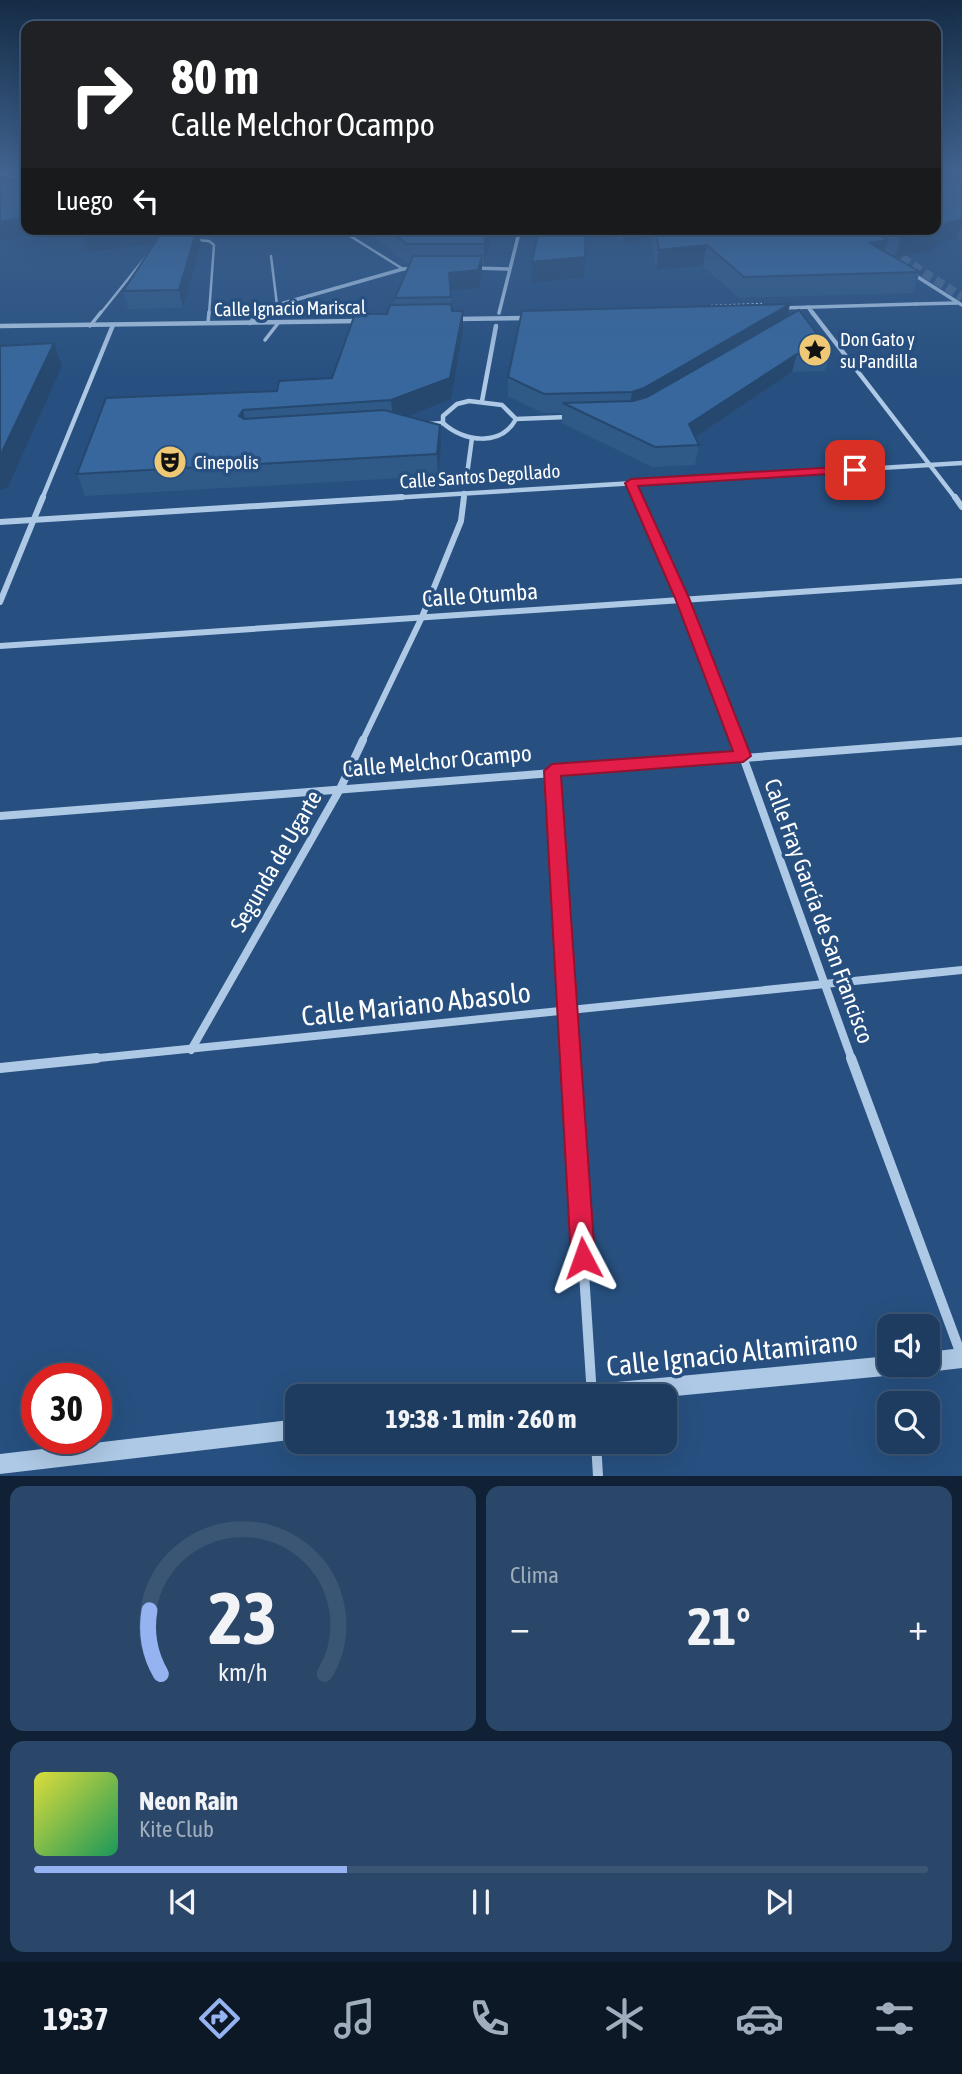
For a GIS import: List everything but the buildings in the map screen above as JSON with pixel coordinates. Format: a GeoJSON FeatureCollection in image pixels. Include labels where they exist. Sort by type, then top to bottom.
{"type":"FeatureCollection","features":[{"type":"Feature","properties":{"kind":"street"},"geometry":{"type":"LineString","coordinates":[[499,313],[517,240]]}},
{"type":"Feature","properties":{"kind":"street"},"geometry":{"type":"LineString","coordinates":[[250,323],[261,312],[277,305],[403,269],[417,268]]}},
{"type":"Feature","properties":{"kind":"street"},"geometry":{"type":"LineString","coordinates":[[470,268],[508,269]]}},
{"type":"Feature","properties":{"kind":"street"},"geometry":{"type":"LineString","coordinates":[[911,273],[961,303]]}},
{"type":"Feature","properties":{"kind":"street"},"geometry":{"type":"LineString","coordinates":[[769,309],[961,303]]}},
{"type":"Feature","properties":{"kind":"street"},"geometry":{"type":"LineString","coordinates":[[808,307],[962,507]]}},
{"type":"Feature","properties":{"kind":"street"},"geometry":{"type":"LineString","coordinates":[[443,319],[539,317]]}},
{"type":"Feature","properties":{"kind":"street","name":"Calle Ignacio Mariscal"},"geometry":{"type":"LineString","coordinates":[[0,326],[361,321]]}},
{"type":"Feature","properties":{"kind":"street"},"geometry":{"type":"LineString","coordinates":[[0,602],[31,520],[44,499],[113,325]]}},
{"type":"Feature","properties":{"kind":"street"},"geometry":{"type":"LineString","coordinates":[[482,401],[496,326]]}},
{"type":"Feature","properties":{"kind":"street"},"geometry":{"type":"LineString","coordinates":[[443,423],[443,416],[448,409],[469,401],[506,406],[516,419]]}},
{"type":"Feature","properties":{"kind":"street"},"geometry":{"type":"LineString","coordinates":[[516,419],[579,417]]}},
{"type":"Feature","properties":{"kind":"street"},"geometry":{"type":"LineString","coordinates":[[416,425],[443,423],[458,435],[485,438],[508,432],[516,419]]}},
{"type":"Feature","properties":{"kind":"street"},"geometry":{"type":"LineString","coordinates":[[466,482],[472,438]]}},
{"type":"Feature","properties":{"kind":"street","name":"Calle Santos Degollado"},"geometry":{"type":"LineString","coordinates":[[0,522],[962,463]]}},
{"type":"Feature","properties":{"kind":"street","name":"Calle Fray García de San Francisco"},"geometry":{"type":"LineString","coordinates":[[631,483],[682,598],[743,756],[962,1358]]}},
{"type":"Feature","properties":{"kind":"street","name":"Segunda de Ugarte"},"geometry":{"type":"LineString","coordinates":[[191,1050],[340,789],[422,617],[461,521],[464,493]]}},
{"type":"Feature","properties":{"kind":"street","name":"Calle Otumba"},"geometry":{"type":"LineString","coordinates":[[0,646],[962,581]]}},
{"type":"Feature","properties":{"kind":"street","name":"Calle Melchor Ocampo"},"geometry":{"type":"LineString","coordinates":[[0,816],[962,741]]}},
{"type":"Feature","properties":{"kind":"street"},"geometry":{"type":"LineString","coordinates":[[552,771],[585,1384]]}},
{"type":"Feature","properties":{"kind":"street","name":"Calle Mariano Abasolo"},"geometry":{"type":"LineString","coordinates":[[0,1068],[567,1012],[823,982],[962,970]]}},
{"type":"Feature","properties":{"kind":"street"},"geometry":{"type":"LineString","coordinates":[[940,1361],[962,1358]]}},
{"type":"Feature","properties":{"kind":"street","name":"Calle Ignacio Altamirano"},"geometry":{"type":"LineString","coordinates":[[677,1387],[877,1367]]}},
{"type":"Feature","properties":{"kind":"street"},"geometry":{"type":"LineString","coordinates":[[0,1464],[285,1431]]}},
{"type":"Feature","properties":{"kind":"street"},"geometry":{"type":"LineString","coordinates":[[597,1454],[598,1475]]}},
{"type":"Feature","properties":{"kind":"lane"},"geometry":{"type":"LineString","coordinates":[[191,240],[209,241],[214,245],[208,323]]}},
{"type":"Feature","properties":{"kind":"lane"},"geometry":{"type":"LineString","coordinates":[[356,240],[403,269]]}},
{"type":"Feature","properties":{"kind":"lane"},"geometry":{"type":"LineString","coordinates":[[90,326],[140,261],[162,242]]}},
{"type":"Feature","properties":{"kind":"lane"},"geometry":{"type":"LineString","coordinates":[[271,256],[277,305]]}},
{"type":"Feature","properties":{"kind":"lane"},"geometry":{"type":"LineString","coordinates":[[265,340],[279,322]]}},
{"type":"Feature","properties":{"kind":"tunnel"},"geometry":{"type":"LineString","coordinates":[[873,240],[962,297]]}},
{"type":"Feature","properties":{"kind":"place","name":"Don Gato y su Pandilla"},"geometry":{"type":"Point","coordinates":[815,350]}},
{"type":"Feature","properties":{"kind":"place","name":"Cinepolis"},"geometry":{"type":"Point","coordinates":[170,462]}},
{"type":"Feature","properties":{"kind":"route"},"geometry":{"type":"LineString","coordinates":[[583,1258],[552,771],[743,756],[682,598],[631,483],[855,470]]}}]}
